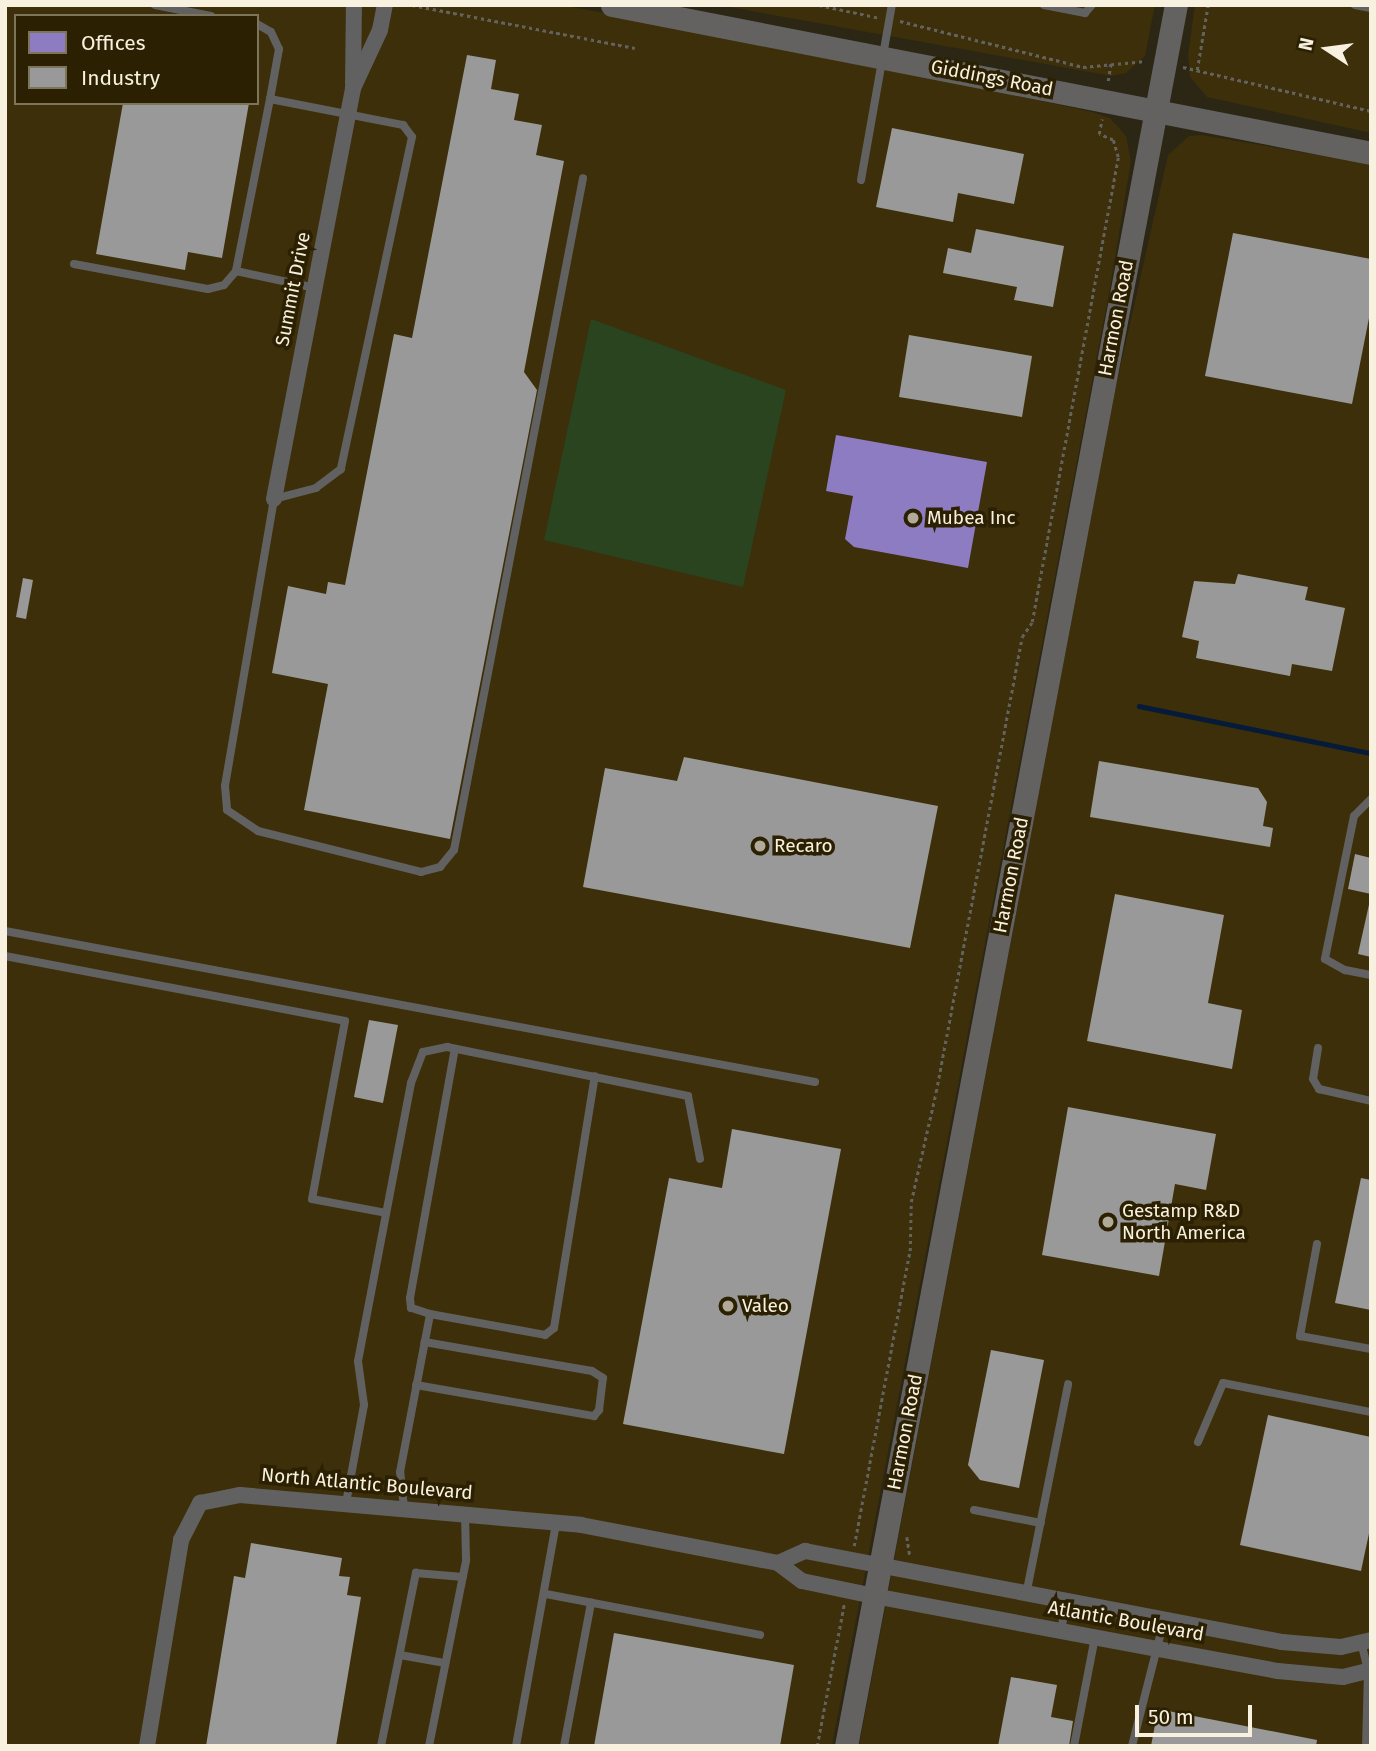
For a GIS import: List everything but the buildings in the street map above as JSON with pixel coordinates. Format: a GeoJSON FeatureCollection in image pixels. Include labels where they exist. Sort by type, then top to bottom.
{"type":"FeatureCollection","features":[{"type":"Feature","properties":{"kind":"street","name":"Summit Drive"},"geometry":{"type":"LineString","coordinates":[[354,5],[350,25],[354,88]]}},
{"type":"Feature","properties":{"kind":"street","name":"Summit Drive"},"geometry":{"type":"LineString","coordinates":[[274,499],[354,88],[380,30],[385,5]]}},
{"type":"Feature","properties":{"kind":"street","name":"Giddings Road"},"geometry":{"type":"LineString","coordinates":[[612,5],[1371,153]]}},
{"type":"Feature","properties":{"kind":"street","name":"Harmon Road"},"geometry":{"type":"LineString","coordinates":[[846,1746],[1176,5]]}},
{"type":"Feature","properties":{"kind":"street","name":"North Atlantic Boulevard"},"geometry":{"type":"LineString","coordinates":[[147,1746],[181,1540],[200,1503],[240,1495],[556,1522],[778,1563],[802,1581],[874,1597]]}},
{"type":"Feature","properties":{"kind":"street","name":"North Atlantic Boulevard"},"geometry":{"type":"LineString","coordinates":[[778,1563],[805,1551],[880,1568]]}},
{"type":"Feature","properties":{"kind":"street","name":"Atlantic Boulevard"},"geometry":{"type":"LineString","coordinates":[[880,1568],[1282,1642],[1341,1647],[1366,1641]]}},
{"type":"Feature","properties":{"kind":"street","name":"Atlantic Boulevard"},"geometry":{"type":"LineString","coordinates":[[874,1597],[1278,1671],[1343,1677],[1369,1670]]}},
{"type":"Feature","properties":{"kind":"lane"},"geometry":{"type":"LineString","coordinates":[[155,5],[201,14]]}},
{"type":"Feature","properties":{"kind":"lane"},"geometry":{"type":"LineString","coordinates":[[861,180],[892,5]]}},
{"type":"Feature","properties":{"kind":"lane"},"geometry":{"type":"LineString","coordinates":[[1044,5],[1085,13],[1092,5]]}},
{"type":"Feature","properties":{"kind":"lane"},"geometry":{"type":"LineString","coordinates":[[1355,5],[1371,8]]}},
{"type":"Feature","properties":{"kind":"lane"},"geometry":{"type":"LineString","coordinates":[[74,264],[208,289],[224,285],[236,271],[279,49],[271,32],[259,25]]}},
{"type":"Feature","properties":{"kind":"lane"},"geometry":{"type":"LineString","coordinates":[[270,99],[403,125],[412,137],[341,469],[316,488],[274,499],[225,786],[227,810],[258,831],[421,872],[440,867],[454,850],[583,178]]}},
{"type":"Feature","properties":{"kind":"lane"},"geometry":{"type":"LineString","coordinates":[[236,271],[315,288]]}},
{"type":"Feature","properties":{"kind":"lane"},"geometry":{"type":"LineString","coordinates":[[1371,799],[1354,816],[1325,960],[1371,975]]}},
{"type":"Feature","properties":{"kind":"lane"},"geometry":{"type":"LineString","coordinates":[[5,931],[815,1082]]}},
{"type":"Feature","properties":{"kind":"lane"},"geometry":{"type":"LineString","coordinates":[[5,956],[345,1021],[312,1199],[386,1213]]}},
{"type":"Feature","properties":{"kind":"lane"},"geometry":{"type":"LineString","coordinates":[[346,1503],[364,1405],[358,1361],[415,1063],[423,1052],[435,1047],[455,1049],[688,1096],[700,1159]]}},
{"type":"Feature","properties":{"kind":"lane"},"geometry":{"type":"LineString","coordinates":[[1318,1048],[1313,1079],[1319,1089],[1371,1101]]}},
{"type":"Feature","properties":{"kind":"lane"},"geometry":{"type":"LineString","coordinates":[[455,1049],[410,1298],[411,1308],[430,1314],[545,1335],[554,1328],[595,1076]]}},
{"type":"Feature","properties":{"kind":"lane"},"geometry":{"type":"LineString","coordinates":[[1317,1244],[1300,1336],[1371,1349]]}},
{"type":"Feature","properties":{"kind":"lane"},"geometry":{"type":"LineString","coordinates":[[404,1508],[400,1472],[430,1314]]}},
{"type":"Feature","properties":{"kind":"lane"},"geometry":{"type":"LineString","coordinates":[[416,1385],[594,1416],[599,1410],[603,1378],[592,1371],[425,1342]]}},
{"type":"Feature","properties":{"kind":"lane"},"geometry":{"type":"LineString","coordinates":[[1198,1441],[1223,1383],[1371,1412]]}},
{"type":"Feature","properties":{"kind":"lane"},"geometry":{"type":"LineString","coordinates":[[1027,1595],[1068,1384]]}},
{"type":"Feature","properties":{"kind":"lane"},"geometry":{"type":"LineString","coordinates":[[974,1510],[1041,1523]]}},
{"type":"Feature","properties":{"kind":"lane"},"geometry":{"type":"LineString","coordinates":[[429,1746],[463,1577],[465,1514]]}},
{"type":"Feature","properties":{"kind":"lane"},"geometry":{"type":"LineString","coordinates":[[516,1746],[546,1594],[556,1522]]}},
{"type":"Feature","properties":{"kind":"lane"},"geometry":{"type":"LineString","coordinates":[[381,1746],[416,1573],[463,1577]]}},
{"type":"Feature","properties":{"kind":"lane"},"geometry":{"type":"LineString","coordinates":[[546,1594],[760,1635]]}},
{"type":"Feature","properties":{"kind":"lane"},"geometry":{"type":"LineString","coordinates":[[1061,1631],[1066,1602]]}},
{"type":"Feature","properties":{"kind":"lane"},"geometry":{"type":"LineString","coordinates":[[564,1746],[591,1603]]}},
{"type":"Feature","properties":{"kind":"lane"},"geometry":{"type":"LineString","coordinates":[[1132,1746],[1164,1620]]}},
{"type":"Feature","properties":{"kind":"lane"},"geometry":{"type":"LineString","coordinates":[[1074,1746],[1095,1637]]}},
{"type":"Feature","properties":{"kind":"lane"},"geometry":{"type":"LineString","coordinates":[[1366,1641],[1369,1670],[1366,1746]]}},
{"type":"Feature","properties":{"kind":"lane"},"geometry":{"type":"LineString","coordinates":[[400,1655],[446,1663]]}},
{"type":"Feature","properties":{"kind":"path"},"geometry":{"type":"LineString","coordinates":[[412,5],[635,48]]}},
{"type":"Feature","properties":{"kind":"path"},"geometry":{"type":"LineString","coordinates":[[819,5],[890,19],[1067,65],[1083,67],[1140,60]]}},
{"type":"Feature","properties":{"kind":"path"},"geometry":{"type":"LineString","coordinates":[[1197,70],[1208,5]]}},
{"type":"Feature","properties":{"kind":"path"},"geometry":{"type":"LineString","coordinates":[[1108,80],[1111,62]]}},
{"type":"Feature","properties":{"kind":"path"},"geometry":{"type":"LineString","coordinates":[[1186,68],[1271,91],[1371,111]]}},
{"type":"Feature","properties":{"kind":"path"},"geometry":{"type":"LineString","coordinates":[[851,1561],[910,1251],[911,1202],[936,1092],[1022,636],[1032,622],[1106,226],[1118,157],[1113,140],[1099,134],[1103,114]]}},
{"type":"Feature","properties":{"kind":"path"},"geometry":{"type":"LineString","coordinates":[[907,1528],[911,1557],[919,1563]]}},
{"type":"Feature","properties":{"kind":"path"},"geometry":{"type":"LineString","coordinates":[[817,1746],[846,1590]]}},
{"type":"Feature","properties":{"kind":"shaded area"},"geometry":{"type":"Polygon","coordinates":[[[5,5],[561,5],[806,50],[1092,112],[1110,118],[1126,136],[1131,161],[1110,288],[832,1746],[5,1746],[5,5]]]}},
{"type":"Feature","properties":{"kind":"shaded area"},"geometry":{"type":"Polygon","coordinates":[[[718,5],[1155,5],[1145,56],[1126,73],[1111,76],[718,5]]]}},
{"type":"Feature","properties":{"kind":"shaded area"},"geometry":{"type":"Polygon","coordinates":[[[1195,5],[1371,5],[1371,133],[1207,97],[1190,77],[1188,55],[1195,5]]]}},
{"type":"Feature","properties":{"kind":"shaded area"},"geometry":{"type":"Polygon","coordinates":[[[1202,135],[1371,164],[1371,1746],[859,1746],[1114,395],[1168,155],[1189,136],[1202,135]]]}},
{"type":"Feature","properties":{"kind":"green space"},"geometry":{"type":"Polygon","coordinates":[[[591,319],[786,390],[743,587],[544,540],[591,319]]]}},
{"type":"Feature","properties":{"kind":"waterway"},"geometry":{"type":"LineString","coordinates":[[1139,706],[1371,753]]}},
{"type":"Feature","properties":{"kind":"place","name":"Mubea Inc"},"geometry":{"type":"Point","coordinates":[913,518]}},
{"type":"Feature","properties":{"kind":"place","name":"Recaro"},"geometry":{"type":"Point","coordinates":[760,846]}},
{"type":"Feature","properties":{"kind":"place","name":"Gestamp R&D North America"},"geometry":{"type":"Point","coordinates":[1108,1222]}},
{"type":"Feature","properties":{"kind":"place","name":"Valeo"},"geometry":{"type":"Point","coordinates":[728,1306]}}]}
